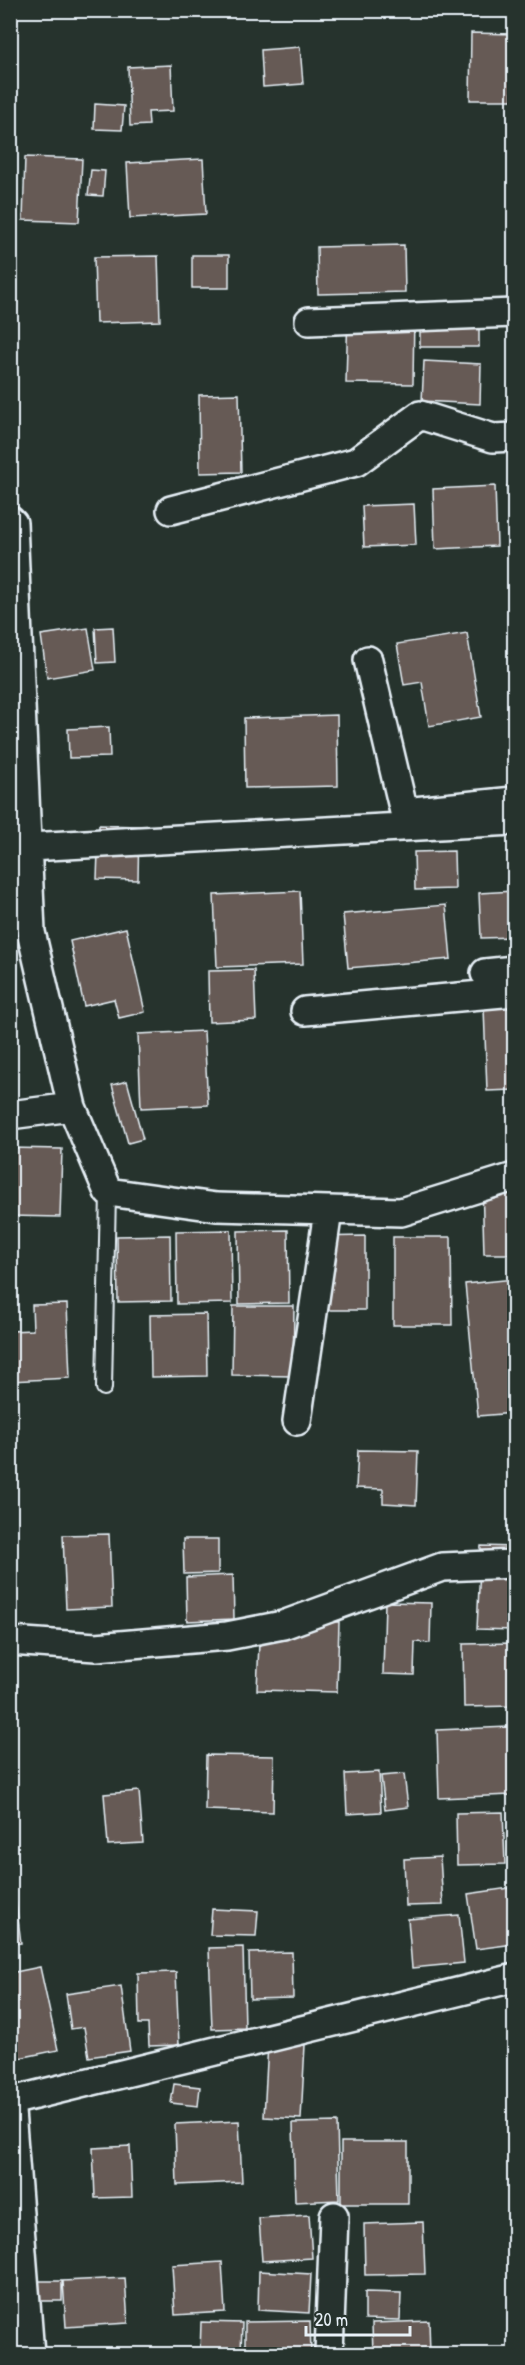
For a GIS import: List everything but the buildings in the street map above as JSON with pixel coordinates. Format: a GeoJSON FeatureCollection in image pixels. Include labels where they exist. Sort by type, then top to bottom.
{"type":"FeatureCollection","features":[{"type":"Feature","properties":{"kind":"street"},"geometry":{"type":"LineString","coordinates":[[309,321],[514,314]]}},
{"type":"Feature","properties":{"kind":"street"},"geometry":{"type":"LineString","coordinates":[[171,510],[356,462],[420,414],[493,438],[514,437]]}},
{"type":"Feature","properties":{"kind":"street"},"geometry":{"type":"LineString","coordinates":[[10,520],[13,523],[19,848],[31,932],[72,1107],[108,1192],[216,1207],[401,1212],[514,1177]]}},
{"type":"Feature","properties":{"kind":"street"},"geometry":{"type":"LineString","coordinates":[[368,660],[404,812],[514,801]]}},
{"type":"Feature","properties":{"kind":"street"},"geometry":{"type":"LineString","coordinates":[[19,848],[514,821]]}},
{"type":"Feature","properties":{"kind":"street"},"geometry":{"type":"LineString","coordinates":[[485,973],[514,970]]}},
{"type":"Feature","properties":{"kind":"street"},"geometry":{"type":"LineString","coordinates":[[305,1011],[514,992]]}},
{"type":"Feature","properties":{"kind":"street"},"geometry":{"type":"LineString","coordinates":[[10,1115],[72,1107]]}},
{"type":"Feature","properties":{"kind":"street"},"geometry":{"type":"LineString","coordinates":[[297,1421],[328,1210]]}},
{"type":"Feature","properties":{"kind":"street"},"geometry":{"type":"LineString","coordinates":[[10,1641],[96,1647],[227,1636],[283,1624],[442,1567],[514,1564]]}},
{"type":"Feature","properties":{"kind":"street"},"geometry":{"type":"LineString","coordinates":[[30,2355],[11,2100],[514,1978]]}},
{"type":"Feature","properties":{"kind":"street"},"geometry":{"type":"LineString","coordinates":[[329,2355],[334,2216]]}},
{"type":"Feature","properties":{"kind":"lane"},"geometry":{"type":"LineString","coordinates":[[104,1388],[108,1192]]}}]}
